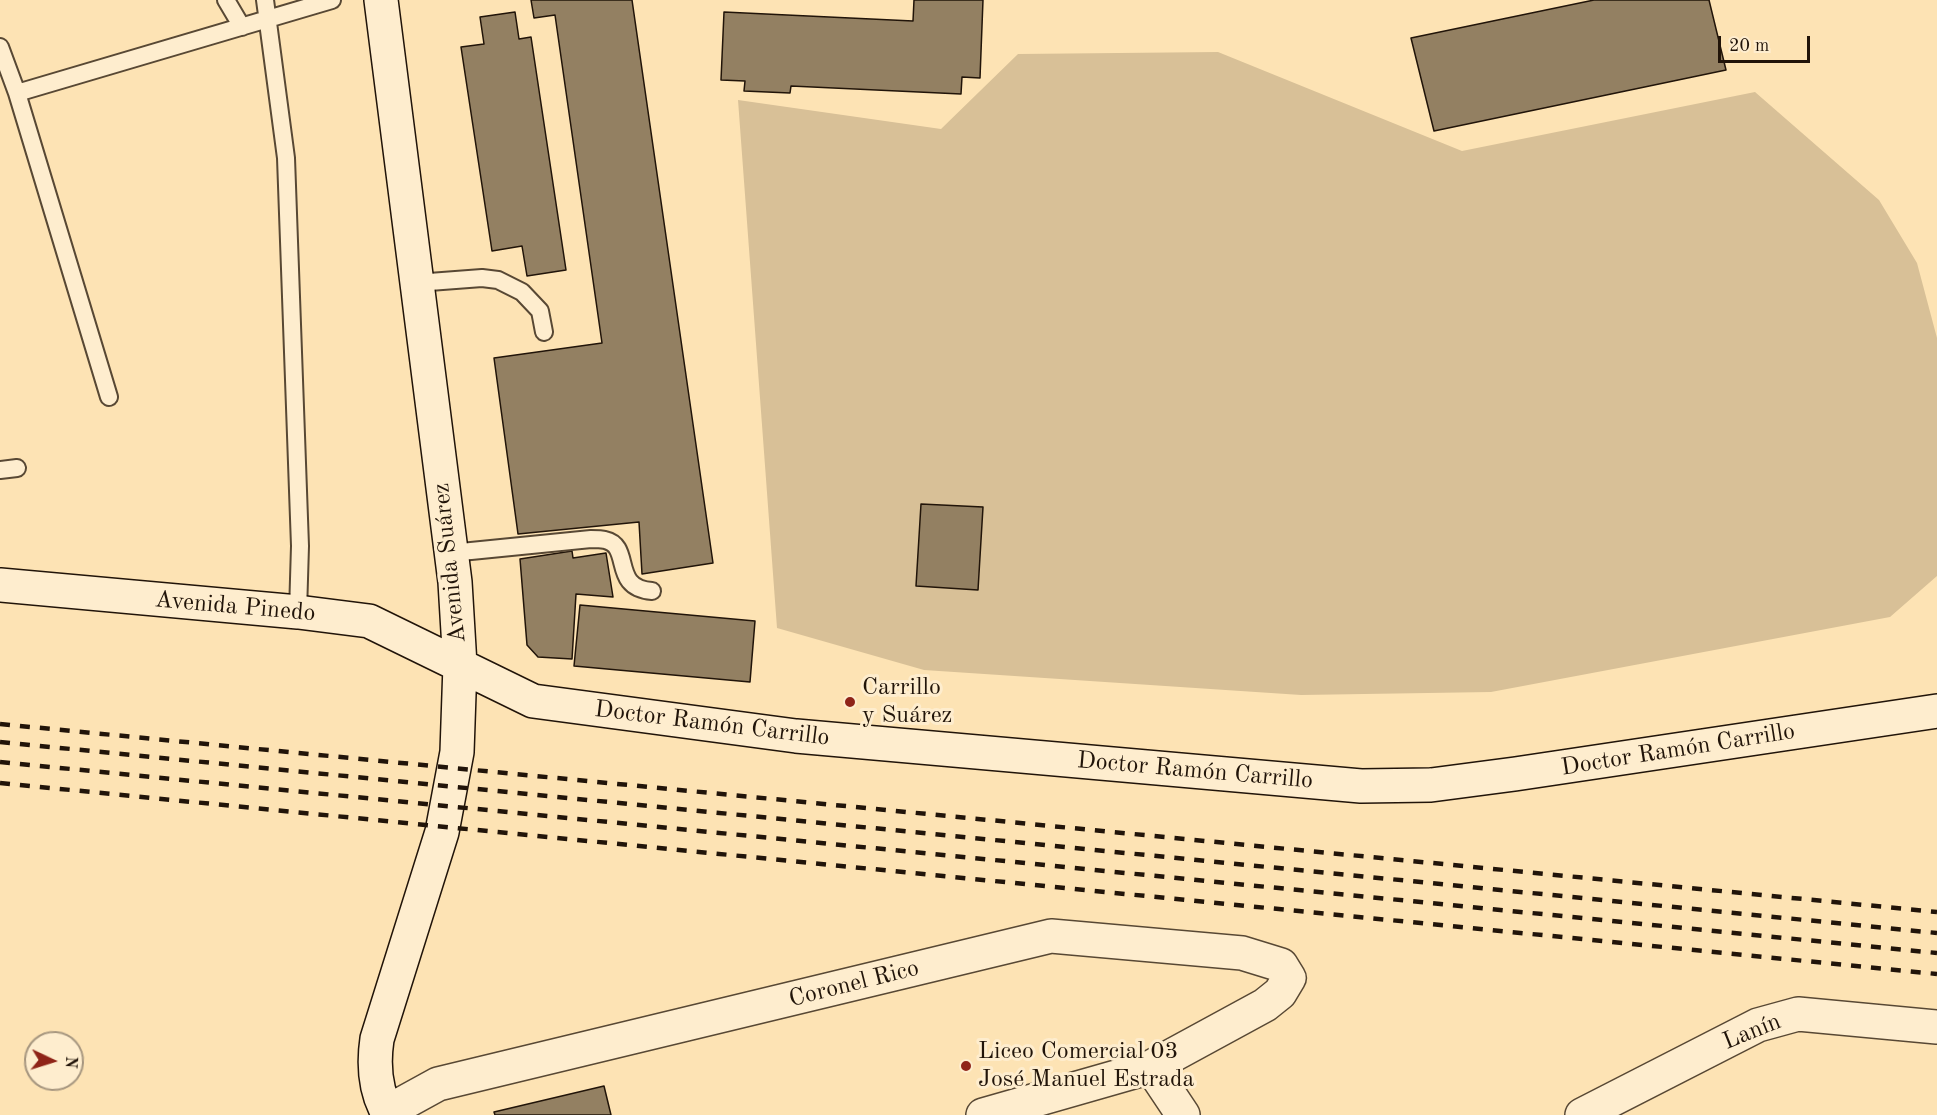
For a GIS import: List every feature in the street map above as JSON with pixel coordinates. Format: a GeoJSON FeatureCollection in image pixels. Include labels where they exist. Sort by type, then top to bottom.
{"type":"FeatureCollection","features":[{"type":"Feature","properties":{"kind":"main road","name":"Avenida Suárez"},"geometry":{"type":"LineString","coordinates":[[381,0],[456,593],[460,665],[457,752],[442,832],[377,1039],[376,1072],[384,1114]]}},
{"type":"Feature","properties":{"kind":"main road","name":"Avenida Pinedo"},"geometry":{"type":"LineString","coordinates":[[0,585],[298,612],[369,621],[460,665]]}},
{"type":"Feature","properties":{"kind":"main road","name":"Doctor Ramón Carrillo"},"geometry":{"type":"LineString","coordinates":[[460,665],[533,701],[545,703],[796,736],[1361,786],[1431,785],[1937,711]]}},
{"type":"Feature","properties":{"kind":"main road","name":"Coronel Rico"},"geometry":{"type":"LineString","coordinates":[[384,1114],[438,1084],[1051,936],[1242,953],[1281,965],[1289,978],[1280,993],[1265,1005],[1151,1067]]}},
{"type":"Feature","properties":{"kind":"main road","name":"Lanín"},"geometry":{"type":"LineString","coordinates":[[1582,1115],[1758,1025],[1798,1014],[1937,1027]]}},
{"type":"Feature","properties":{"kind":"main road"},"geometry":{"type":"LineString","coordinates":[[984,1115],[1151,1067],[1183,1115]]}},
{"type":"Feature","properties":{"kind":"lane"},"geometry":{"type":"LineString","coordinates":[[226,0],[242,27]]}},
{"type":"Feature","properties":{"kind":"lane"},"geometry":{"type":"LineString","coordinates":[[265,0],[286,158],[300,546],[298,612]]}},
{"type":"Feature","properties":{"kind":"lane"},"geometry":{"type":"LineString","coordinates":[[17,93],[332,0]]}},
{"type":"Feature","properties":{"kind":"lane"},"geometry":{"type":"LineString","coordinates":[[0,47],[17,93],[109,396]]}},
{"type":"Feature","properties":{"kind":"lane"},"geometry":{"type":"LineString","coordinates":[[416,284],[482,278],[498,279],[522,292],[540,311],[544,332]]}},
{"type":"Feature","properties":{"kind":"lane"},"geometry":{"type":"LineString","coordinates":[[0,470],[17,468]]}},
{"type":"Feature","properties":{"kind":"lane"},"geometry":{"type":"LineString","coordinates":[[451,553],[591,539],[607,540],[617,546],[621,554],[624,573],[631,584],[644,591],[652,591]]}},
{"type":"Feature","properties":{"kind":"shaded area"},"geometry":{"type":"Polygon","coordinates":[[[1218,52],[1462,151],[1755,92],[1879,200],[1917,263],[1937,338],[1937,576],[1890,617],[1491,692],[1301,695],[924,670],[777,628],[738,100],[941,129],[1018,54],[1218,52]]]}},
{"type":"Feature","properties":{"kind":"building"},"geometry":{"type":"Polygon","coordinates":[[[531,0],[632,0],[713,563],[642,574],[639,522],[518,534],[494,358],[602,343],[555,15],[534,18],[531,0]]]}},
{"type":"Feature","properties":{"kind":"building"},"geometry":{"type":"Polygon","coordinates":[[[914,0],[983,0],[980,78],[962,77],[961,94],[791,86],[790,93],[744,91],[745,81],[721,80],[724,12],[913,21],[914,0]]]}},
{"type":"Feature","properties":{"kind":"building"},"geometry":{"type":"Polygon","coordinates":[[[1594,0],[1709,0],[1726,70],[1434,131],[1411,38],[1594,0]]]}},
{"type":"Feature","properties":{"kind":"building"},"geometry":{"type":"Polygon","coordinates":[[[515,12],[519,39],[531,37],[566,270],[527,276],[522,246],[492,251],[461,47],[484,44],[480,17],[515,12]]]}},
{"type":"Feature","properties":{"kind":"building"},"geometry":{"type":"Polygon","coordinates":[[[921,504],[983,507],[978,590],[916,586],[921,504]]]}},
{"type":"Feature","properties":{"kind":"building"},"geometry":{"type":"Polygon","coordinates":[[[572,551],[573,558],[606,553],[613,597],[576,594],[572,659],[538,657],[527,645],[520,559],[572,551]]]}},
{"type":"Feature","properties":{"kind":"building"},"geometry":{"type":"Polygon","coordinates":[[[580,605],[755,621],[750,682],[574,666],[580,605]]]}},
{"type":"Feature","properties":{"kind":"building"},"geometry":{"type":"Polygon","coordinates":[[[604,1086],[611,1115],[495,1115],[494,1112],[604,1086]]]}},
{"type":"Feature","properties":{"kind":"railway"},"geometry":{"type":"LineString","coordinates":[[0,724],[1937,912]]}},
{"type":"Feature","properties":{"kind":"railway"},"geometry":{"type":"LineString","coordinates":[[0,742],[1937,933]]}},
{"type":"Feature","properties":{"kind":"railway"},"geometry":{"type":"LineString","coordinates":[[0,762],[1937,953]]}},
{"type":"Feature","properties":{"kind":"railway"},"geometry":{"type":"LineString","coordinates":[[0,783],[1937,974]]}},
{"type":"Feature","properties":{"kind":"place","name":"Carrillo y Suárez"},"geometry":{"type":"Point","coordinates":[850,702]}},
{"type":"Feature","properties":{"kind":"place","name":"Liceo Comercial 03 José Manuel Estrada"},"geometry":{"type":"Point","coordinates":[966,1066]}}]}
